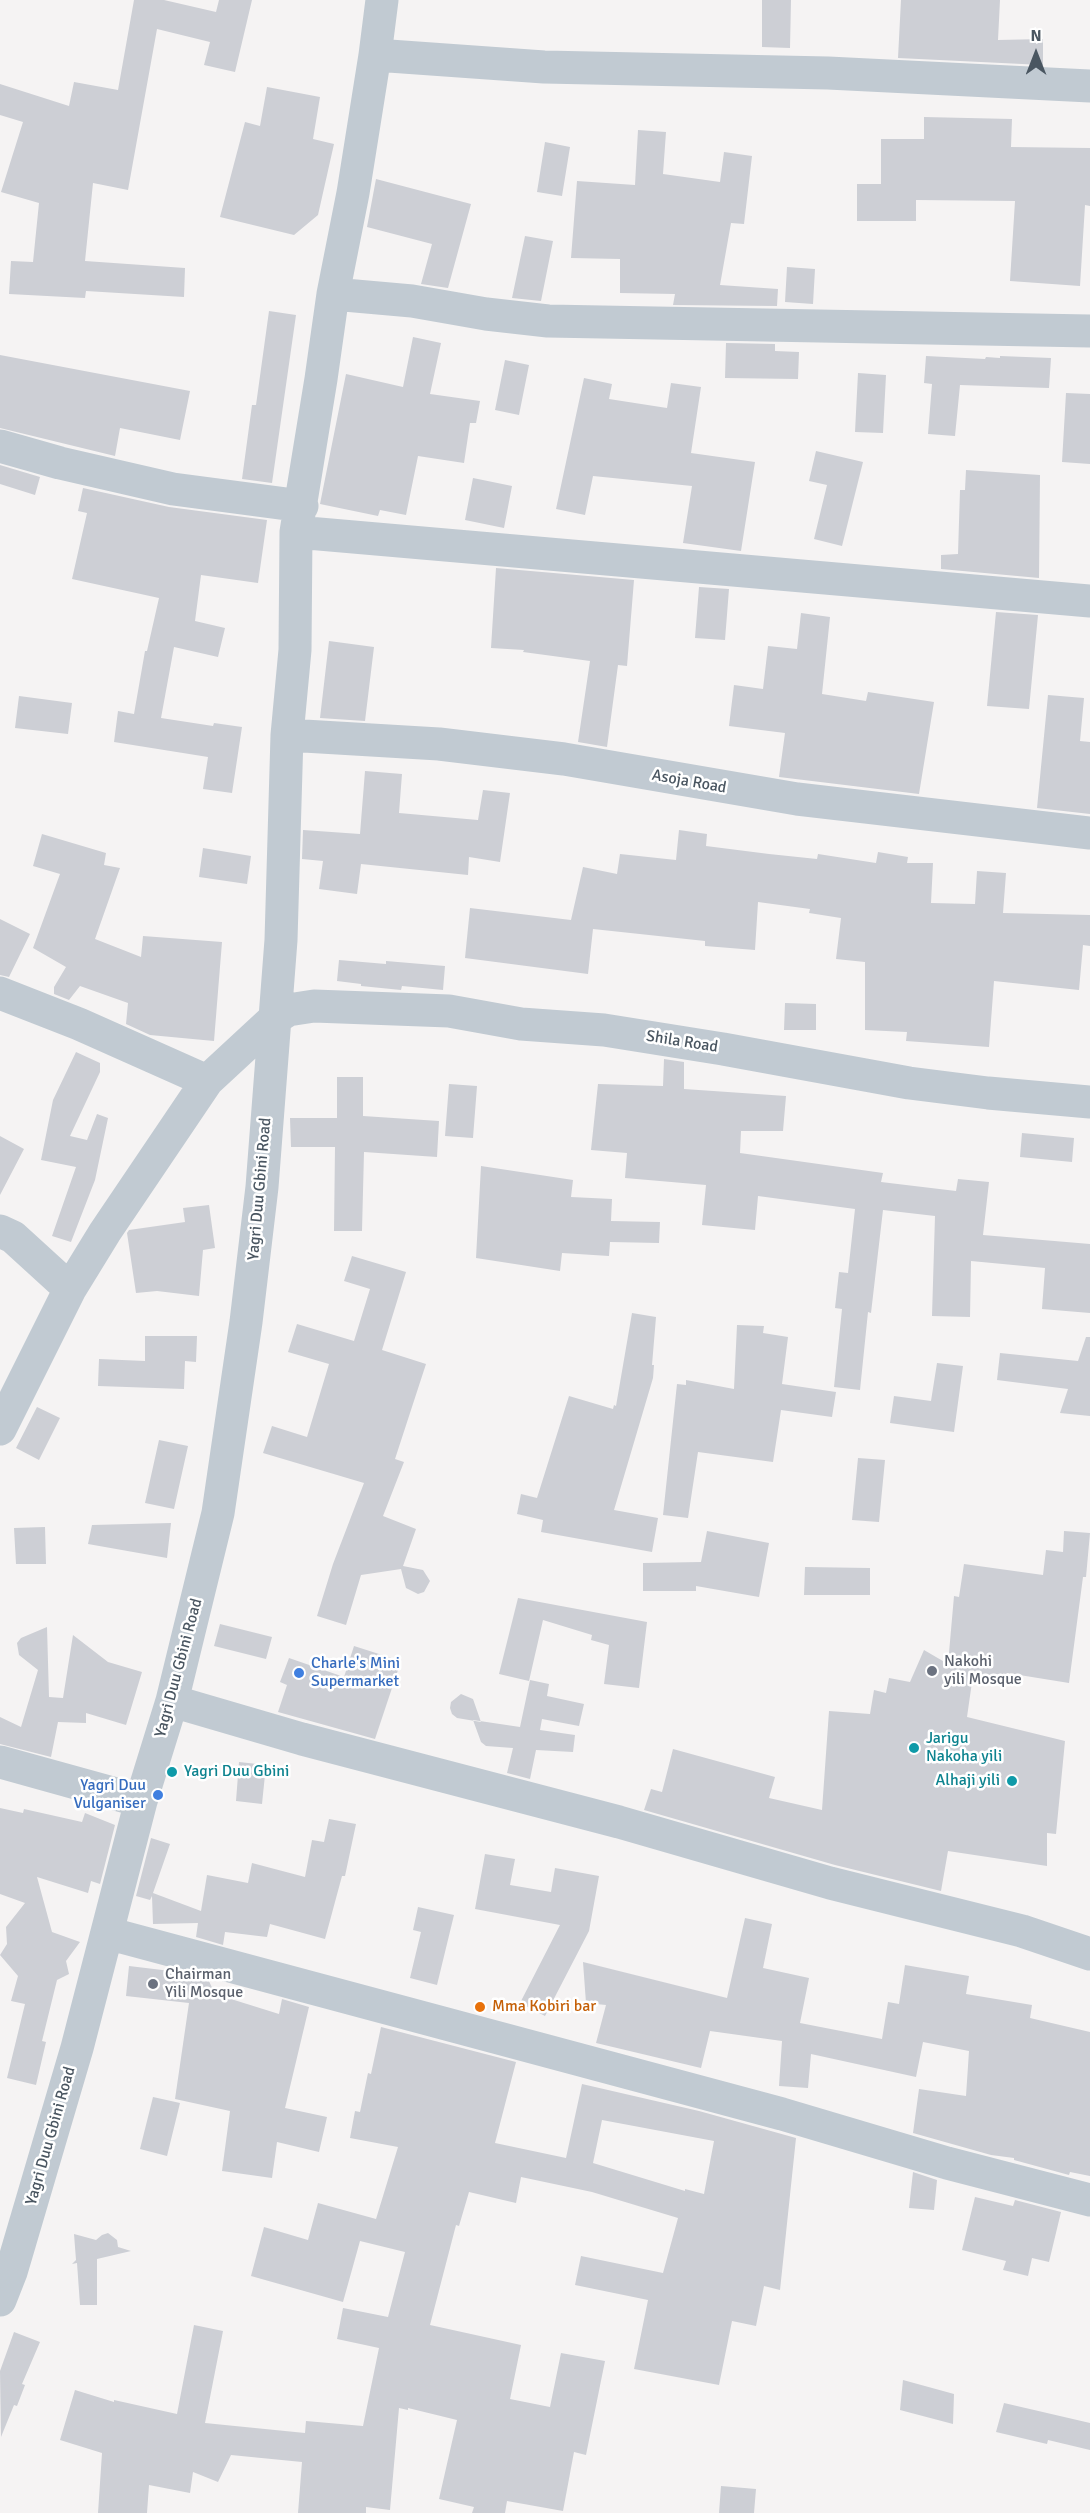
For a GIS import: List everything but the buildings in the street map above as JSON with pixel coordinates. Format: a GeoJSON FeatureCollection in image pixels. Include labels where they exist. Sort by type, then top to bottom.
{"type":"FeatureCollection","features":[{"type":"Feature","properties":{"kind":"street","name":"Yagri Duu Gbini Road"},"geometry":{"type":"LineString","coordinates":[[0,2300],[11,2271],[77,2048],[141,1801],[172,1701],[218,1513],[262,1187],[281,940],[287,735],[295,650],[299,519],[333,294],[353,193],[382,0]]}},
{"type":"Feature","properties":{"kind":"street"},"geometry":{"type":"LineString","coordinates":[[375,55],[544,66],[828,73],[1090,86]]}},
{"type":"Feature","properties":{"kind":"street"},"geometry":{"type":"LineString","coordinates":[[333,294],[412,301],[486,314],[548,321],[1090,331]]}},
{"type":"Feature","properties":{"kind":"street"},"geometry":{"type":"LineString","coordinates":[[0,447],[299,519],[1090,601]]}},
{"type":"Feature","properties":{"kind":"street","name":"Asoja Road"},"geometry":{"type":"LineString","coordinates":[[287,735],[451,745],[564,759],[797,799],[1090,833]]}},
{"type":"Feature","properties":{"kind":"street"},"geometry":{"type":"LineString","coordinates":[[0,993],[79,1024],[207,1081]]}},
{"type":"Feature","properties":{"kind":"street","name":"Shila Road"},"geometry":{"type":"LineString","coordinates":[[274,1018],[288,1010],[314,1006],[449,1011],[521,1024],[604,1030],[909,1083],[1090,1102]]}},
{"type":"Feature","properties":{"kind":"street"},"geometry":{"type":"LineString","coordinates":[[0,1429],[70,1289],[105,1232],[207,1081],[274,1018]]}},
{"type":"Feature","properties":{"kind":"street"},"geometry":{"type":"LineString","coordinates":[[0,1231],[13,1237],[70,1289]]}},
{"type":"Feature","properties":{"kind":"street"},"geometry":{"type":"LineString","coordinates":[[172,1701],[302,1739],[619,1822],[830,1883],[1022,1931],[1090,1954]]}},
{"type":"Feature","properties":{"kind":"street"},"geometry":{"type":"LineString","coordinates":[[0,1762],[141,1801]]}},
{"type":"Feature","properties":{"kind":"street"},"geometry":{"type":"LineString","coordinates":[[107,1933],[782,2114],[947,2163],[1090,2200]]}},
{"type":"Feature","properties":{"kind":"place","name":"Nakohi yili Mosque"},"geometry":{"type":"Point","coordinates":[932,1671]}},
{"type":"Feature","properties":{"kind":"place","name":"Charle's Mini Supermarket"},"geometry":{"type":"Point","coordinates":[299,1673]}},
{"type":"Feature","properties":{"kind":"place","name":"Jarigu Nakoha yili"},"geometry":{"type":"Point","coordinates":[914,1748]}},
{"type":"Feature","properties":{"kind":"place","name":"Yagri Duu Gbini"},"geometry":{"type":"Point","coordinates":[172,1772]}},
{"type":"Feature","properties":{"kind":"place","name":"Alhaji yili"},"geometry":{"type":"Point","coordinates":[1012,1781]}},
{"type":"Feature","properties":{"kind":"place","name":"Yagri Duu Vulganiser"},"geometry":{"type":"Point","coordinates":[158,1795]}},
{"type":"Feature","properties":{"kind":"place","name":"Chairman Yili Mosque"},"geometry":{"type":"Point","coordinates":[153,1984]}},
{"type":"Feature","properties":{"kind":"place","name":"Mma Kobiri bar"},"geometry":{"type":"Point","coordinates":[480,2007]}}]}
